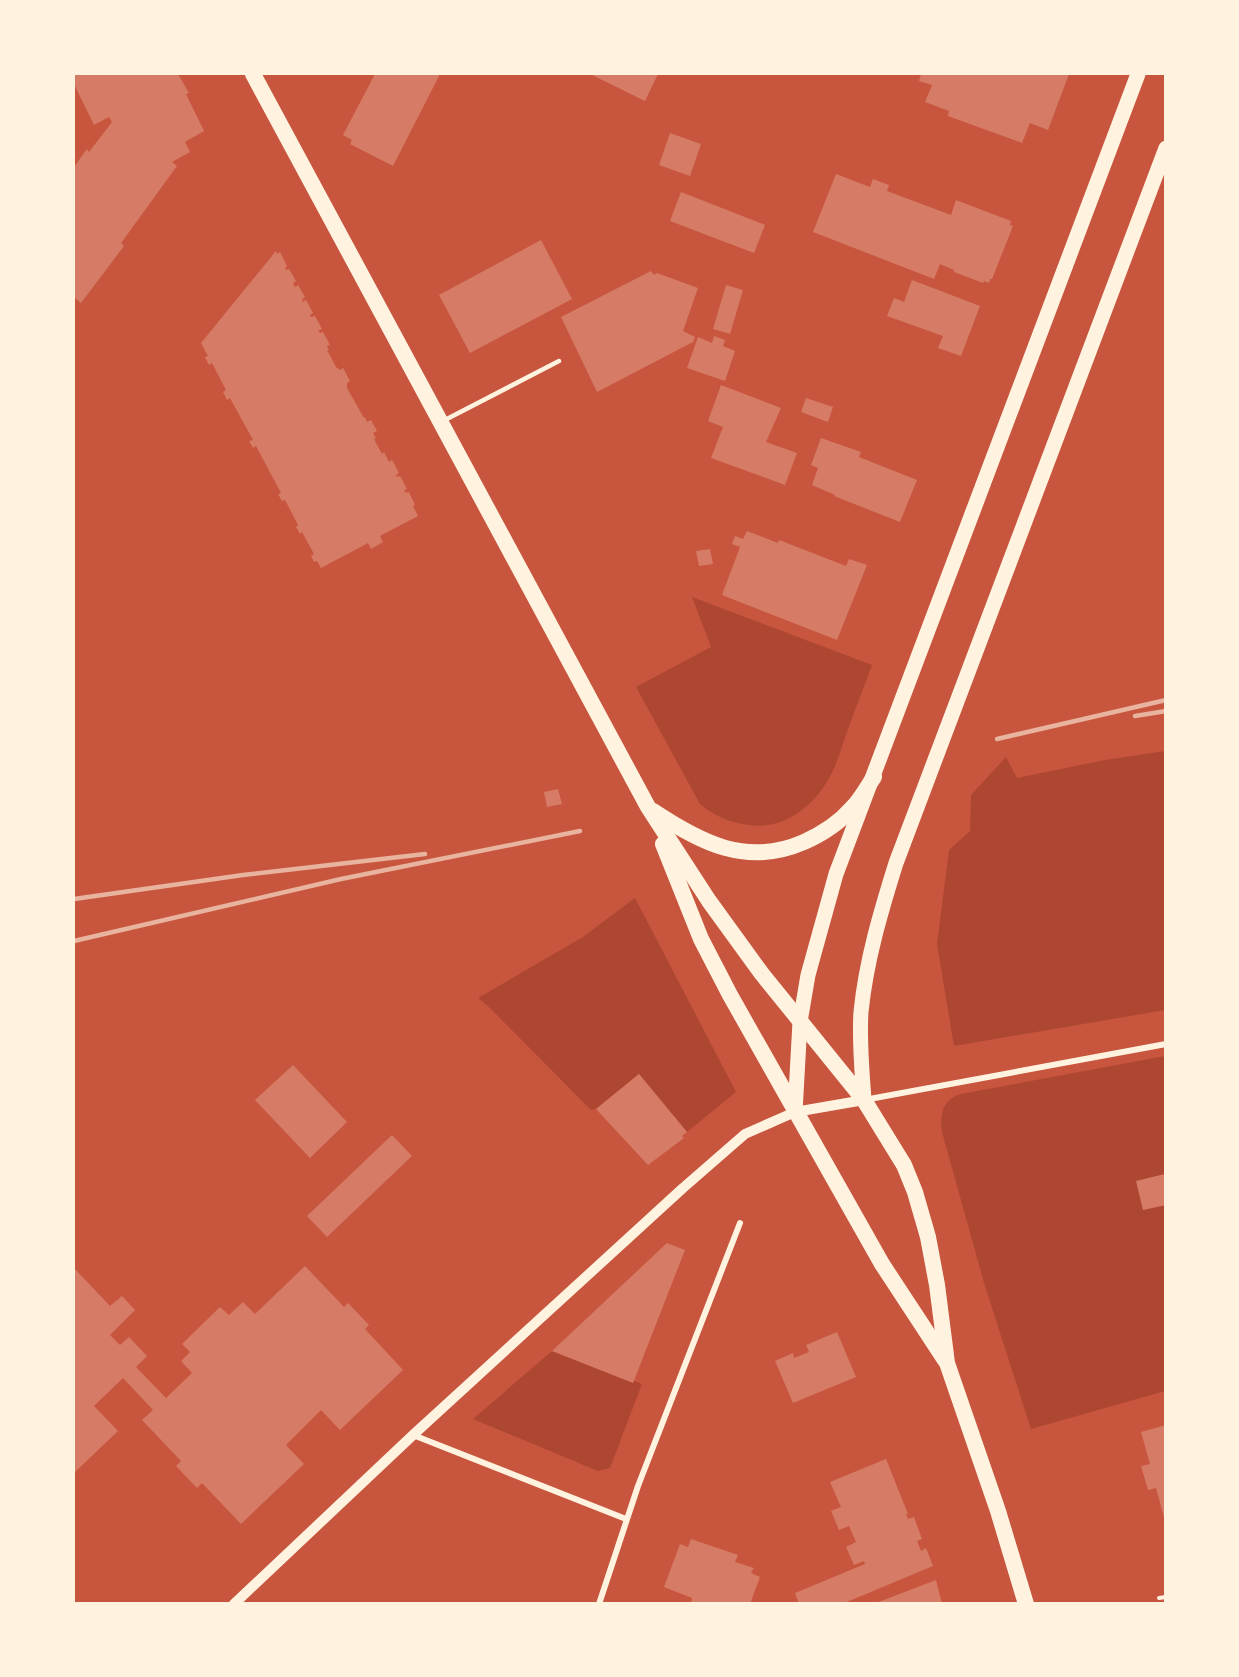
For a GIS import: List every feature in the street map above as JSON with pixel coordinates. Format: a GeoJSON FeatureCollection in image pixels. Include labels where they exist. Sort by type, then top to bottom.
{"type":"FeatureCollection","features":[{"type":"Feature","properties":{"kind":"highway"},"geometry":{"type":"LineString","coordinates":[[253,74],[648,807],[709,901],[762,974],[864,1100],[904,1165],[915,1192],[928,1237],[947,1363],[998,1511],[1026,1604]]}},
{"type":"Feature","properties":{"kind":"highway"},"geometry":{"type":"LineString","coordinates":[[648,807],[681,830],[710,844],[736,851],[762,853],[787,849],[832,827],[853,807],[874,777]]}},
{"type":"Feature","properties":{"kind":"highway"},"geometry":{"type":"LineString","coordinates":[[648,807],[701,939],[730,995],[882,1264],[947,1363]]}},
{"type":"Feature","properties":{"kind":"main road"},"geometry":{"type":"LineString","coordinates":[[795,1112],[800,1022],[808,975],[836,874],[1138,74]]}},
{"type":"Feature","properties":{"kind":"main road"},"geometry":{"type":"LineString","coordinates":[[864,1100],[861,1012],[872,946],[889,885],[916,807],[1166,148]]}},
{"type":"Feature","properties":{"kind":"street"},"geometry":{"type":"LineString","coordinates":[[234,1604],[413,1436],[745,1134],[795,1112],[1166,1044]]}},
{"type":"Feature","properties":{"kind":"street"},"geometry":{"type":"LineString","coordinates":[[598,1604],[610,1575],[626,1519],[740,1223]]}},
{"type":"Feature","properties":{"kind":"street"},"geometry":{"type":"LineString","coordinates":[[413,1436],[626,1519]]}},
{"type":"Feature","properties":{"kind":"lane"},"geometry":{"type":"LineString","coordinates":[[441,422],[559,361]]}},
{"type":"Feature","properties":{"kind":"path"},"geometry":{"type":"LineString","coordinates":[[1159,1598],[1166,1597]]}},
{"type":"Feature","properties":{"kind":"shaded area"},"geometry":{"type":"Polygon","coordinates":[[[692,597],[872,665],[837,762],[828,780],[814,800],[795,815],[784,820],[761,826],[742,824],[729,821],[700,804],[636,687],[711,647],[692,597]]]}},
{"type":"Feature","properties":{"kind":"shaded area"},"geometry":{"type":"Polygon","coordinates":[[[1165,751],[1165,1010],[954,1046],[937,944],[949,850],[970,831],[971,795],[1006,757],[1017,778],[1105,760],[1165,751]]]}},
{"type":"Feature","properties":{"kind":"shaded area"},"geometry":{"type":"Polygon","coordinates":[[[635,898],[736,1092],[687,1132],[639,1074],[596,1109],[591,1110],[478,998],[583,937],[635,898]]]}},
{"type":"Feature","properties":{"kind":"shaded area"},"geometry":{"type":"Polygon","coordinates":[[[1165,1056],[1165,1391],[1031,1429],[984,1283],[942,1132],[941,1120],[944,1108],[950,1100],[961,1094],[1165,1056]]]}},
{"type":"Feature","properties":{"kind":"shaded area"},"geometry":{"type":"Polygon","coordinates":[[[552,1351],[642,1384],[610,1468],[598,1471],[473,1419],[552,1351]]]}},
{"type":"Feature","properties":{"kind":"building"},"geometry":{"type":"Polygon","coordinates":[[[74,74],[178,74],[189,93],[186,94],[204,131],[185,142],[190,152],[172,162],[177,166],[121,243],[124,246],[81,303],[74,297],[74,167],[112,122],[109,117],[94,125],[74,84],[74,74]]]}},
{"type":"Feature","properties":{"kind":"building"},"geometry":{"type":"Polygon","coordinates":[[[375,74],[440,74],[393,166],[350,144],[352,140],[343,135],[375,74]]]}},
{"type":"Feature","properties":{"kind":"building"},"geometry":{"type":"Polygon","coordinates":[[[590,74],[658,74],[645,101],[590,74]]]}},
{"type":"Feature","properties":{"kind":"building"},"geometry":{"type":"Polygon","coordinates":[[[921,74],[1069,74],[1048,130],[1030,123],[1022,143],[948,116],[949,111],[925,102],[932,85],[919,81],[921,74]]]}},
{"type":"Feature","properties":{"kind":"building"},"geometry":{"type":"Polygon","coordinates":[[[670,133],[701,144],[690,176],[659,165],[670,133]]]}},
{"type":"Feature","properties":{"kind":"building"},"geometry":{"type":"Polygon","coordinates":[[[836,174],[870,187],[873,179],[889,185],[887,191],[951,215],[956,200],[1011,221],[1010,225],[1013,226],[992,279],[989,283],[984,281],[983,283],[940,264],[934,279],[813,232],[836,174]]]}},
{"type":"Feature","properties":{"kind":"building"},"geometry":{"type":"Polygon","coordinates":[[[681,192],[765,225],[754,253],[670,221],[681,192]]]}},
{"type":"Feature","properties":{"kind":"building"},"geometry":{"type":"Polygon","coordinates":[[[541,240],[572,299],[470,353],[439,295],[541,240]]]}},
{"type":"Feature","properties":{"kind":"building"},"geometry":{"type":"Polygon","coordinates":[[[276,251],[277,254],[280,252],[287,266],[286,270],[289,269],[296,281],[293,283],[295,287],[298,285],[305,297],[302,299],[303,302],[306,300],[313,313],[311,317],[315,316],[322,329],[318,331],[323,332],[330,345],[327,346],[329,350],[327,350],[336,367],[340,370],[343,368],[350,381],[347,383],[347,388],[364,418],[367,422],[371,420],[377,431],[373,433],[376,438],[374,439],[382,454],[384,452],[389,462],[392,460],[399,473],[396,475],[400,476],[407,489],[404,490],[406,493],[409,492],[418,516],[380,536],[383,542],[371,549],[368,543],[321,568],[317,561],[314,562],[311,556],[314,554],[302,532],[300,534],[296,527],[298,525],[285,500],[282,501],[278,494],[281,493],[256,446],[253,448],[249,441],[253,440],[230,398],[227,400],[223,392],[226,390],[212,363],[209,365],[205,357],[208,356],[201,343],[276,251]]]}},
{"type":"Feature","properties":{"kind":"building"},"geometry":{"type":"Polygon","coordinates":[[[651,271],[654,275],[657,273],[698,288],[683,331],[695,337],[693,342],[597,392],[561,317],[651,271]]]}},
{"type":"Feature","properties":{"kind":"building"},"geometry":{"type":"Polygon","coordinates":[[[912,280],[980,306],[961,356],[938,348],[943,336],[887,316],[894,298],[904,302],[912,280]]]}},
{"type":"Feature","properties":{"kind":"building"},"geometry":{"type":"Polygon","coordinates":[[[726,285],[743,290],[730,334],[713,329],[726,285]]]}},
{"type":"Feature","properties":{"kind":"building"},"geometry":{"type":"Polygon","coordinates":[[[714,336],[725,340],[723,346],[735,351],[725,381],[687,368],[698,337],[712,343],[714,336]]]}},
{"type":"Feature","properties":{"kind":"building"},"geometry":{"type":"Polygon","coordinates":[[[721,385],[781,408],[766,442],[797,453],[785,485],[711,458],[723,427],[708,421],[721,385]]]}},
{"type":"Feature","properties":{"kind":"building"},"geometry":{"type":"Polygon","coordinates":[[[806,398],[833,407],[828,422],[801,412],[806,398]]]}},
{"type":"Feature","properties":{"kind":"building"},"geometry":{"type":"Polygon","coordinates":[[[821,438],[861,452],[859,457],[917,480],[900,522],[812,485],[818,468],[811,465],[821,438]]]}},
{"type":"Feature","properties":{"kind":"building"},"geometry":{"type":"Polygon","coordinates":[[[747,531],[778,543],[779,540],[846,566],[849,559],[867,565],[837,640],[722,595],[740,547],[732,544],[735,536],[743,539],[747,531]]]}},
{"type":"Feature","properties":{"kind":"building"},"geometry":{"type":"Polygon","coordinates":[[[710,549],[713,564],[699,566],[696,551],[710,549]]]}},
{"type":"Feature","properties":{"kind":"building"},"geometry":{"type":"Polygon","coordinates":[[[558,789],[562,804],[547,807],[544,792],[558,789]]]}},
{"type":"Feature","properties":{"kind":"building"},"geometry":{"type":"Polygon","coordinates":[[[293,1065],[347,1122],[310,1158],[255,1100],[293,1065]]]}},
{"type":"Feature","properties":{"kind":"building"},"geometry":{"type":"Polygon","coordinates":[[[639,1074],[687,1132],[682,1136],[684,1138],[648,1165],[596,1109],[639,1074]]]}},
{"type":"Feature","properties":{"kind":"building"},"geometry":{"type":"Polygon","coordinates":[[[392,1135],[412,1156],[327,1237],[307,1216],[392,1135]]]}},
{"type":"Feature","properties":{"kind":"building"},"geometry":{"type":"Polygon","coordinates":[[[1165,1174],[1166,1205],[1143,1210],[1136,1181],[1165,1174]]]}},
{"type":"Feature","properties":{"kind":"building"},"geometry":{"type":"Polygon","coordinates":[[[667,1243],[685,1250],[633,1383],[552,1351],[667,1243]]]}},
{"type":"Feature","properties":{"kind":"building"},"geometry":{"type":"Polygon","coordinates":[[[305,1266],[344,1307],[348,1303],[369,1325],[365,1329],[403,1370],[340,1430],[321,1410],[286,1445],[304,1464],[241,1524],[202,1483],[197,1488],[176,1466],[181,1461],[142,1420],[153,1410],[123,1378],[94,1406],[118,1431],[74,1473],[74,1268],[110,1306],[122,1296],[135,1310],[110,1335],[120,1345],[129,1337],[147,1356],[136,1367],[166,1398],[192,1373],[181,1361],[190,1352],[182,1344],[220,1307],[229,1315],[243,1302],[255,1314],[305,1266]]]}},
{"type":"Feature","properties":{"kind":"building"},"geometry":{"type":"Polygon","coordinates":[[[837,1332],[856,1377],[793,1403],[775,1361],[793,1353],[794,1358],[809,1352],[806,1345],[837,1332]]]}},
{"type":"Feature","properties":{"kind":"building"},"geometry":{"type":"Polygon","coordinates":[[[1166,1425],[1165,1521],[1156,1488],[1148,1490],[1141,1466],[1150,1464],[1141,1432],[1166,1425]]]}},
{"type":"Feature","properties":{"kind":"building"},"geometry":{"type":"Polygon","coordinates":[[[886,1459],[908,1519],[914,1517],[922,1539],[917,1541],[921,1551],[926,1548],[933,1566],[842,1604],[799,1604],[795,1593],[865,1564],[864,1561],[854,1565],[846,1547],[856,1542],[849,1526],[839,1530],[831,1511],[841,1507],[830,1482],[886,1459]]]}},
{"type":"Feature","properties":{"kind":"building"},"geometry":{"type":"Polygon","coordinates":[[[691,1539],[738,1555],[735,1562],[754,1568],[751,1573],[760,1577],[750,1604],[691,1604],[692,1598],[664,1587],[680,1544],[688,1547],[691,1539]]]}},
{"type":"Feature","properties":{"kind":"building"},"geometry":{"type":"Polygon","coordinates":[[[936,1580],[942,1604],[876,1604],[876,1603],[936,1580]]]}},
{"type":"Feature","properties":{"kind":"railway"},"geometry":{"type":"LineString","coordinates":[[997,739],[1166,700]]}},
{"type":"Feature","properties":{"kind":"railway"},"geometry":{"type":"LineString","coordinates":[[1135,716],[1166,711]]}},
{"type":"Feature","properties":{"kind":"railway"},"geometry":{"type":"LineString","coordinates":[[74,941],[341,879],[580,831]]}},
{"type":"Feature","properties":{"kind":"railway"},"geometry":{"type":"LineString","coordinates":[[74,899],[243,875],[425,854]]}}]}
